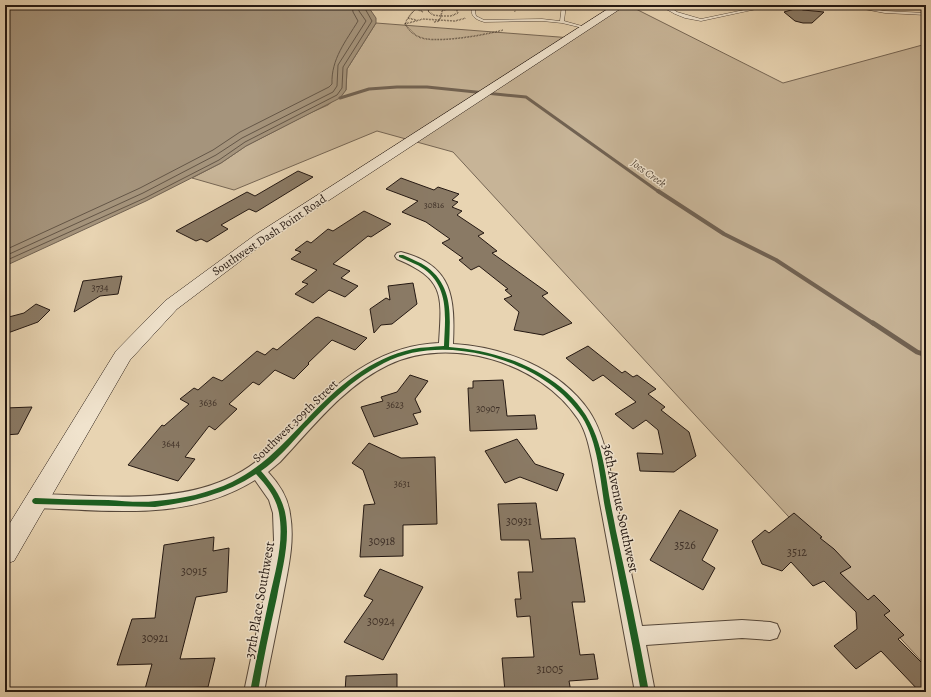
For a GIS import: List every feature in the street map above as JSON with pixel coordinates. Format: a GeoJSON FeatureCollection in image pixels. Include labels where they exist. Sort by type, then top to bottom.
{"type":"FeatureCollection","features":[{"type":"Feature","properties":{"kind":"main road","name":"Southwest Dash Point Road"},"geometry":{"type":"LineString","coordinates":[[5,553],[123,356],[171,305],[261,238],[621,5]]}},
{"type":"Feature","properties":{"kind":"street"},"geometry":{"type":"LineString","coordinates":[[402,256],[426,268],[437,277],[443,288],[448,307],[446,347]]}},
{"type":"Feature","properties":{"kind":"street","name":"Southwest 309th Street"},"geometry":{"type":"LineString","coordinates":[[35,501],[155,504],[215,492],[235,484],[257,471],[273,457],[326,403],[369,369],[419,348],[446,347]]}},
{"type":"Feature","properties":{"kind":"street","name":"36th Avenue Southwest"},"geometry":{"type":"LineString","coordinates":[[446,347],[488,354],[504,359],[538,374],[558,387],[584,416],[594,438],[635,636],[645,692]]}},
{"type":"Feature","properties":{"kind":"street","name":"37th Place Southwest"},"geometry":{"type":"LineString","coordinates":[[254,692],[280,560],[283,535],[283,522],[274,491],[257,471]]}},
{"type":"Feature","properties":{"kind":"street"},"geometry":{"type":"LineString","coordinates":[[635,636],[742,629],[770,631]]}},
{"type":"Feature","properties":{"kind":"lane"},"geometry":{"type":"LineString","coordinates":[[474,5],[472,13],[473,16],[476,19],[484,21],[562,22],[587,28]]}},
{"type":"Feature","properties":{"kind":"lane"},"geometry":{"type":"LineString","coordinates":[[562,22],[564,5]]}},
{"type":"Feature","properties":{"kind":"lane"},"geometry":{"type":"LineString","coordinates":[[666,5],[667,8],[694,20],[701,20],[773,5]]}},
{"type":"Feature","properties":{"kind":"lane"},"geometry":{"type":"LineString","coordinates":[[845,5],[907,15],[926,14]]}},
{"type":"Feature","properties":{"kind":"lane"},"geometry":{"type":"LineString","coordinates":[[859,8],[864,5]]}},
{"type":"Feature","properties":{"kind":"path"},"geometry":{"type":"LineString","coordinates":[[409,5],[423,12]]}},
{"type":"Feature","properties":{"kind":"path"},"geometry":{"type":"LineString","coordinates":[[405,24],[411,11],[415,8],[426,5]]}},
{"type":"Feature","properties":{"kind":"path"},"geometry":{"type":"LineString","coordinates":[[437,5],[430,8],[428,11],[433,15],[441,16],[451,16],[458,13],[457,10],[449,8],[442,11],[441,16],[440,20]]}},
{"type":"Feature","properties":{"kind":"path"},"geometry":{"type":"LineString","coordinates":[[405,24],[410,31],[421,38],[437,39],[501,31],[510,27],[513,21],[515,12],[514,5]]}},
{"type":"Feature","properties":{"kind":"path"},"geometry":{"type":"LineString","coordinates":[[408,18],[418,20],[455,21],[473,16]]}},
{"type":"Feature","properties":{"kind":"path"},"geometry":{"type":"LineString","coordinates":[[405,24],[418,20]]}},
{"type":"Feature","properties":{"kind":"path"},"geometry":{"type":"LineString","coordinates":[[434,22],[440,20]]}},
{"type":"Feature","properties":{"kind":"shaded area"},"geometry":{"type":"Polygon","coordinates":[[[621,5],[628,5],[783,83],[926,44],[926,666],[453,152],[377,131],[234,190],[192,178],[221,163],[246,146],[328,105],[346,90],[347,69],[376,23],[572,38],[621,5]]]}},
{"type":"Feature","properties":{"kind":"water"},"geometry":{"type":"Polygon","coordinates":[[[5,5],[367,5],[376,18],[376,23],[347,69],[346,90],[340,98],[246,146],[221,163],[146,201],[5,266],[5,5]]]}},
{"type":"Feature","properties":{"kind":"building"},"geometry":{"type":"Polygon","coordinates":[[[798,8],[803,10],[824,12],[812,23],[803,23],[795,21],[784,12],[798,8]]]}},
{"type":"Feature","properties":{"kind":"building"},"geometry":{"type":"Polygon","coordinates":[[[298,171],[313,177],[256,212],[249,209],[221,225],[228,229],[207,242],[201,239],[196,241],[176,231],[247,192],[255,196],[298,171]]]}},
{"type":"Feature","properties":{"kind":"building"},"geometry":{"type":"Polygon","coordinates":[[[401,178],[434,190],[438,187],[459,194],[452,200],[458,202],[452,207],[462,211],[457,215],[484,233],[478,236],[497,251],[492,253],[548,293],[542,296],[572,323],[543,335],[514,330],[519,312],[504,299],[512,296],[505,290],[508,289],[479,266],[471,270],[459,260],[463,258],[442,243],[450,239],[426,222],[402,212],[418,201],[386,189],[401,178]]]}},
{"type":"Feature","properties":{"kind":"building"},"geometry":{"type":"Polygon","coordinates":[[[364,211],[391,224],[371,237],[368,236],[333,264],[350,271],[341,278],[358,286],[345,297],[329,290],[313,303],[295,294],[308,284],[302,282],[317,270],[291,259],[301,252],[295,250],[307,241],[311,243],[328,229],[333,231],[364,211]]]}},
{"type":"Feature","properties":{"kind":"building"},"geometry":{"type":"Polygon","coordinates":[[[122,276],[118,294],[100,296],[74,312],[83,281],[122,276]]]}},
{"type":"Feature","properties":{"kind":"building"},"geometry":{"type":"Polygon","coordinates":[[[413,283],[417,304],[392,324],[381,325],[374,333],[370,309],[386,298],[390,300],[388,286],[413,283]]]}},
{"type":"Feature","properties":{"kind":"building"},"geometry":{"type":"Polygon","coordinates":[[[36,304],[50,310],[38,322],[5,334],[5,318],[24,313],[36,304]]]}},
{"type":"Feature","properties":{"kind":"building"},"geometry":{"type":"Polygon","coordinates":[[[318,317],[367,338],[355,350],[332,340],[294,379],[275,370],[259,385],[253,382],[229,404],[237,409],[215,430],[209,426],[185,457],[195,459],[178,481],[128,465],[162,425],[164,426],[189,404],[180,399],[194,388],[198,390],[213,377],[222,381],[257,351],[265,355],[273,348],[277,350],[318,317]]]}},
{"type":"Feature","properties":{"kind":"building"},"geometry":{"type":"Polygon","coordinates":[[[588,346],[622,373],[625,371],[633,377],[637,375],[656,389],[648,394],[665,407],[661,410],[689,432],[696,456],[674,472],[640,471],[637,453],[663,454],[658,430],[646,420],[633,429],[615,414],[636,402],[603,375],[593,381],[566,358],[588,346]]]}},
{"type":"Feature","properties":{"kind":"building"},"geometry":{"type":"Polygon","coordinates":[[[410,375],[428,381],[415,399],[421,412],[413,414],[418,424],[374,437],[361,407],[383,401],[381,397],[397,392],[410,375]]]}},
{"type":"Feature","properties":{"kind":"building"},"geometry":{"type":"Polygon","coordinates":[[[503,380],[507,416],[535,415],[537,429],[470,431],[468,388],[473,388],[473,381],[503,380]]]}},
{"type":"Feature","properties":{"kind":"building"},"geometry":{"type":"Polygon","coordinates":[[[32,407],[18,434],[5,435],[5,408],[32,407]]]}},
{"type":"Feature","properties":{"kind":"building"},"geometry":{"type":"Polygon","coordinates":[[[517,439],[535,464],[564,474],[557,491],[520,477],[505,483],[485,451],[517,439]]]}},
{"type":"Feature","properties":{"kind":"building"},"geometry":{"type":"Polygon","coordinates":[[[369,443],[401,458],[435,457],[437,524],[403,525],[403,556],[360,557],[364,505],[375,504],[363,470],[352,463],[369,443]]]}},
{"type":"Feature","properties":{"kind":"building"},"geometry":{"type":"Polygon","coordinates":[[[536,503],[541,539],[575,538],[585,602],[572,602],[580,655],[594,654],[598,679],[569,681],[571,692],[505,692],[502,658],[534,657],[530,616],[517,617],[515,599],[521,599],[518,572],[533,572],[529,540],[501,540],[498,504],[536,503]]]}},
{"type":"Feature","properties":{"kind":"building"},"geometry":{"type":"Polygon","coordinates":[[[680,510],[718,530],[702,560],[715,568],[703,590],[650,560],[680,510]]]}},
{"type":"Feature","properties":{"kind":"building"},"geometry":{"type":"Polygon","coordinates":[[[794,513],[822,537],[820,538],[834,549],[851,567],[840,573],[868,600],[874,595],[890,611],[884,615],[904,635],[898,639],[926,667],[926,692],[920,692],[881,651],[856,669],[834,646],[857,629],[856,612],[824,581],[813,586],[791,562],[782,571],[762,564],[752,541],[765,530],[769,533],[794,513]]]}},
{"type":"Feature","properties":{"kind":"building"},"geometry":{"type":"Polygon","coordinates":[[[214,537],[213,551],[229,548],[227,592],[196,597],[180,659],[215,658],[208,687],[145,689],[152,664],[117,665],[132,619],[155,618],[164,545],[214,537]]]}},
{"type":"Feature","properties":{"kind":"building"},"geometry":{"type":"Polygon","coordinates":[[[380,569],[423,587],[383,660],[344,642],[373,600],[364,596],[380,569]]]}},
{"type":"Feature","properties":{"kind":"building"},"geometry":{"type":"Polygon","coordinates":[[[397,674],[397,692],[345,692],[346,676],[397,674]]]}},
{"type":"Feature","properties":{"kind":"waterway","name":"Joes Creek"},"geometry":{"type":"LineString","coordinates":[[340,98],[369,89],[397,87],[427,87],[526,97],[659,192]]}},
{"type":"Feature","properties":{"kind":"waterway","name":"Joes Creek"},"geometry":{"type":"LineString","coordinates":[[658,191],[724,234],[776,260],[874,324]]}},
{"type":"Feature","properties":{"kind":"waterway","name":"Joes Creek"},"geometry":{"type":"LineString","coordinates":[[873,323],[917,352],[926,355]]}},
{"type":"Feature","properties":{"kind":"cycle path"},"geometry":{"type":"LineString","coordinates":[[401,256],[418,263],[427,269],[435,276],[441,285],[447,304],[446,347]]}},
{"type":"Feature","properties":{"kind":"cycle path"},"geometry":{"type":"LineString","coordinates":[[35,501],[155,504],[203,495],[233,484],[261,467],[274,457],[322,407],[353,380],[368,370],[398,355],[413,351],[444,348],[479,352],[509,360],[551,382],[574,403],[589,425],[600,460],[645,692]]}},
{"type":"Feature","properties":{"kind":"cycle path"},"geometry":{"type":"LineString","coordinates":[[254,692],[282,554],[283,540],[282,513],[278,500],[272,488],[257,471]]}}]}
